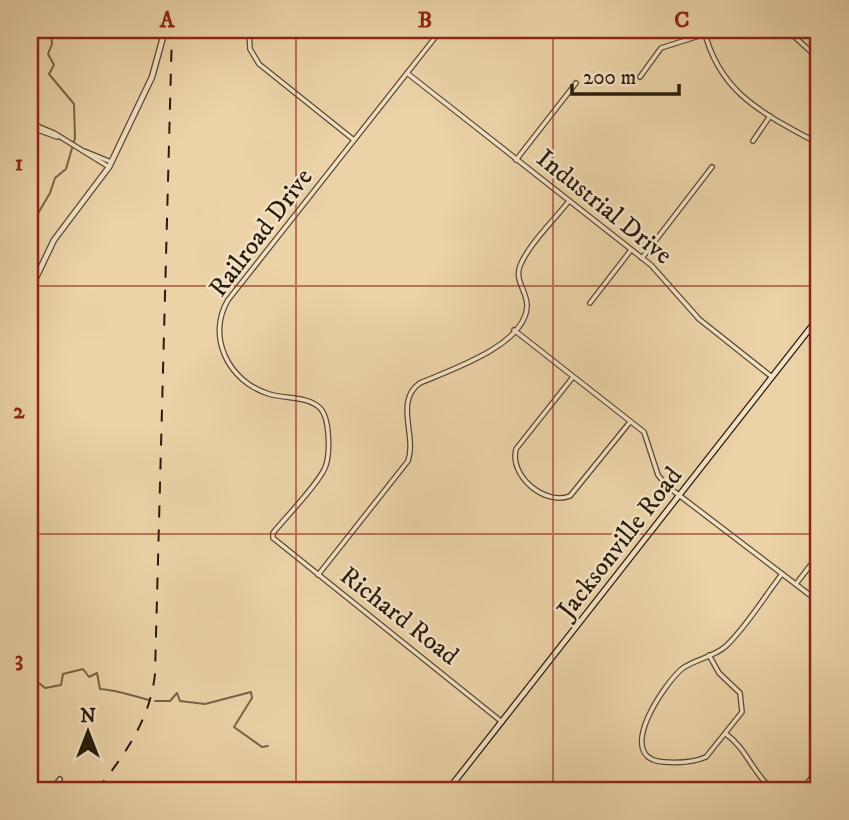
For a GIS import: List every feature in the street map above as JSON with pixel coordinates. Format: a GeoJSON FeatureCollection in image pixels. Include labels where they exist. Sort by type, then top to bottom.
{"type":"FeatureCollection","features":[{"type":"Feature","properties":{"kind":"main road"},"geometry":{"type":"LineString","coordinates":[[31,288],[54,240],[110,165],[152,77],[165,30]]}},
{"type":"Feature","properties":{"kind":"main road","name":"Jacksonville Road"},"geometry":{"type":"LineString","coordinates":[[448,790],[818,320]]}},
{"type":"Feature","properties":{"kind":"street"},"geometry":{"type":"LineString","coordinates":[[249,30],[250,49],[259,64],[354,140]]}},
{"type":"Feature","properties":{"kind":"street","name":"Railroad Drive"},"geometry":{"type":"LineString","coordinates":[[273,538],[273,533],[326,466],[327,422],[323,412],[314,404],[266,393],[234,370],[220,346],[219,321],[231,296],[441,30]]}},
{"type":"Feature","properties":{"kind":"street"},"geometry":{"type":"LineString","coordinates":[[787,30],[819,59]]}},
{"type":"Feature","properties":{"kind":"street"},"geometry":{"type":"LineString","coordinates":[[640,77],[661,48],[705,32],[715,63],[729,84],[745,100],[819,144]]}},
{"type":"Feature","properties":{"kind":"street","name":"Industrial Drive"},"geometry":{"type":"LineString","coordinates":[[407,73],[642,258],[662,275],[699,319],[772,377]]}},
{"type":"Feature","properties":{"kind":"street"},"geometry":{"type":"LineString","coordinates":[[516,160],[576,83]]}},
{"type":"Feature","properties":{"kind":"street"},"geometry":{"type":"LineString","coordinates":[[754,141],[770,116]]}},
{"type":"Feature","properties":{"kind":"street"},"geometry":{"type":"LineString","coordinates":[[30,125],[110,165]]}},
{"type":"Feature","properties":{"kind":"street"},"geometry":{"type":"LineString","coordinates":[[642,258],[712,167]]}},
{"type":"Feature","properties":{"kind":"street"},"geometry":{"type":"LineString","coordinates":[[318,575],[408,461],[411,450],[407,406],[412,391],[420,383],[497,348],[525,314],[527,305],[518,280],[520,266],[569,201]]}},
{"type":"Feature","properties":{"kind":"street"},"geometry":{"type":"LineString","coordinates":[[590,303],[631,250]]}},
{"type":"Feature","properties":{"kind":"street"},"geometry":{"type":"LineString","coordinates":[[514,330],[646,437],[660,478],[819,602]]}},
{"type":"Feature","properties":{"kind":"street"},"geometry":{"type":"LineString","coordinates":[[573,376],[516,449],[514,463],[521,477],[550,498],[570,496],[630,422]]}},
{"type":"Feature","properties":{"kind":"street","name":"Richard Road"},"geometry":{"type":"LineString","coordinates":[[273,538],[502,722]]}},
{"type":"Feature","properties":{"kind":"street"},"geometry":{"type":"LineString","coordinates":[[796,584],[819,554]]}},
{"type":"Feature","properties":{"kind":"street"},"geometry":{"type":"LineString","coordinates":[[709,656],[719,673],[738,690],[743,701],[741,712],[709,754],[695,760],[659,761],[649,755],[642,744],[643,729],[650,709],[681,670],[727,645],[782,574]]}},
{"type":"Feature","properties":{"kind":"street"},"geometry":{"type":"LineString","coordinates":[[726,734],[741,747],[757,774],[773,790]]}},
{"type":"Feature","properties":{"kind":"street"},"geometry":{"type":"LineString","coordinates":[[802,790],[819,768]]}},
{"type":"Feature","properties":{"kind":"street"},"geometry":{"type":"LineString","coordinates":[[51,790],[60,779]]}},
{"type":"Feature","properties":{"kind":"waterway"},"geometry":{"type":"LineString","coordinates":[[30,227],[50,193],[55,178],[66,169],[75,138],[74,104],[49,74],[54,65],[48,54],[52,44],[51,30]]}},
{"type":"Feature","properties":{"kind":"waterway"},"geometry":{"type":"LineString","coordinates":[[30,333],[36,323],[35,284]]}},
{"type":"Feature","properties":{"kind":"waterway"},"geometry":{"type":"LineString","coordinates":[[30,681],[34,679],[45,688],[61,685],[63,674],[83,669],[89,677],[97,673],[100,689],[149,700]]}},
{"type":"Feature","properties":{"kind":"waterway"},"geometry":{"type":"LineString","coordinates":[[155,701],[170,701],[177,693],[180,701],[205,704],[251,692],[252,698],[234,727],[262,747],[268,746]]}},
{"type":"Feature","properties":{"kind":"railway"},"geometry":{"type":"LineString","coordinates":[[97,790],[135,736],[148,706],[155,674],[172,30]]}}]}
